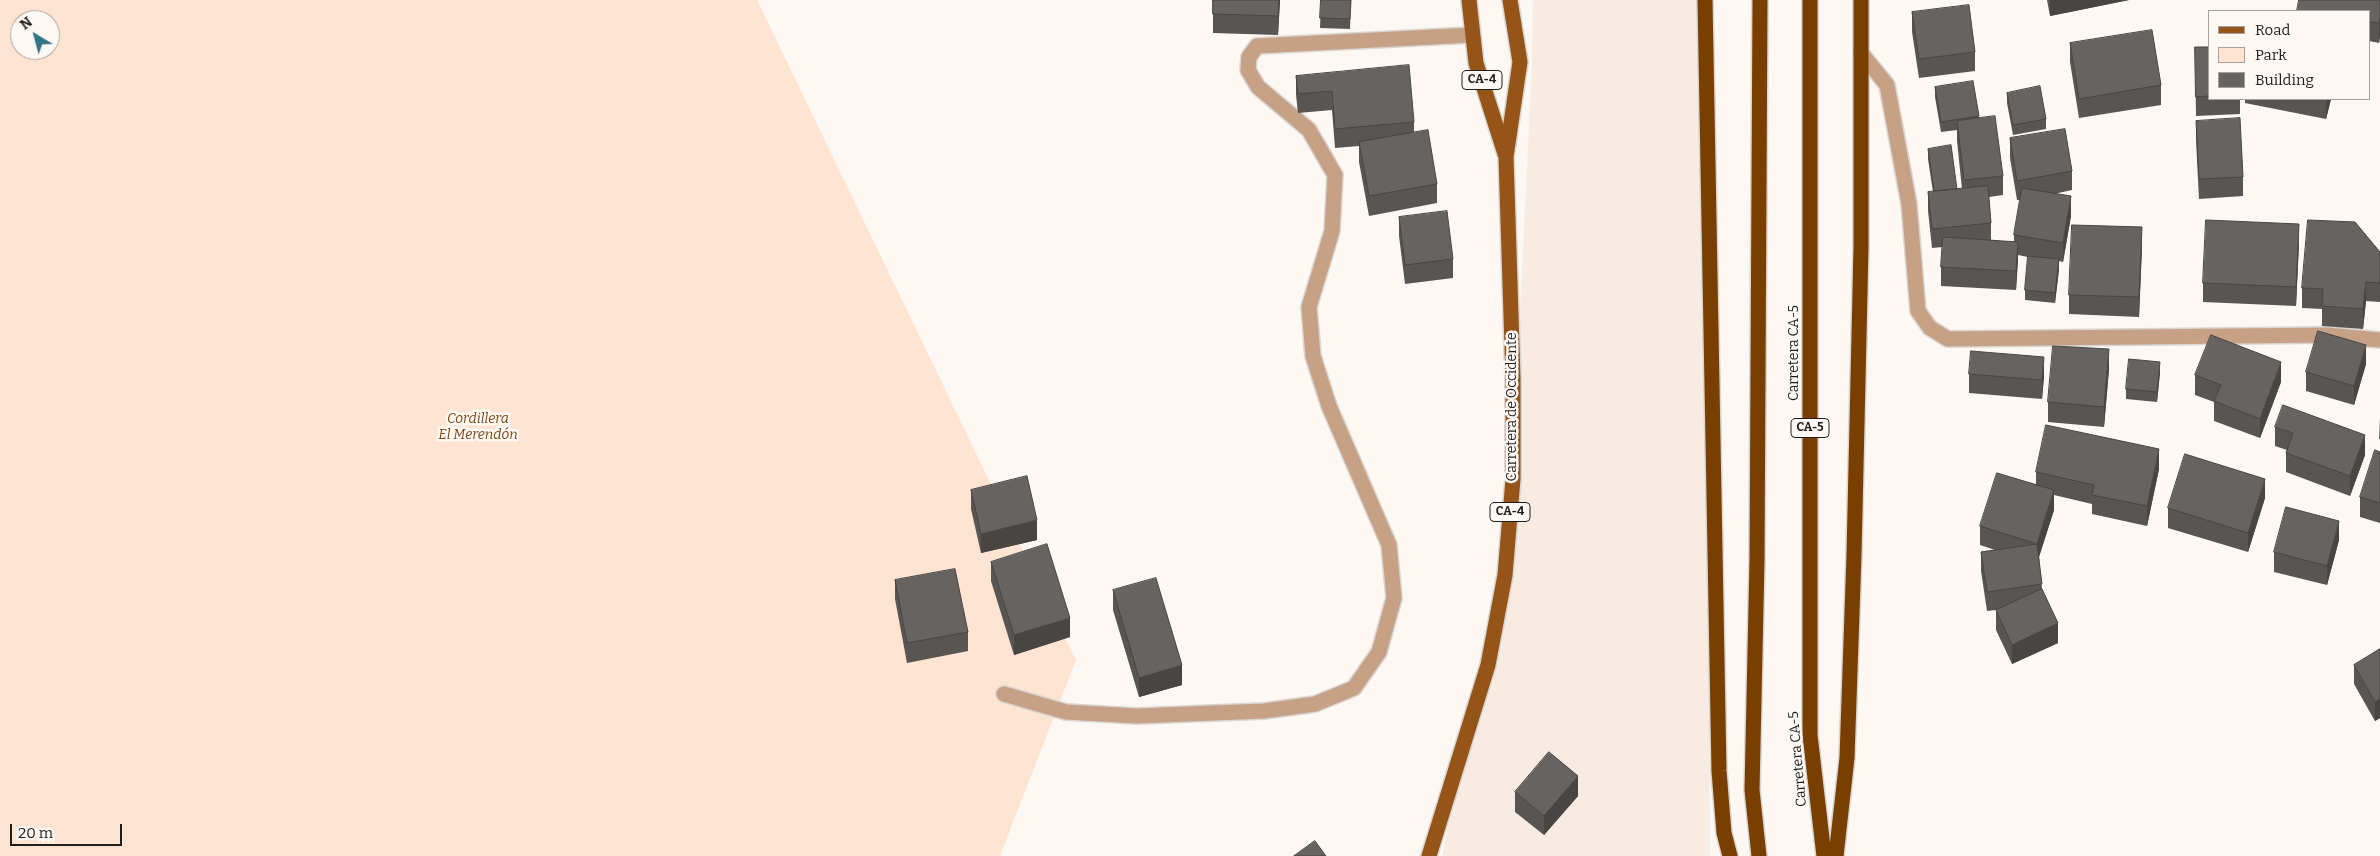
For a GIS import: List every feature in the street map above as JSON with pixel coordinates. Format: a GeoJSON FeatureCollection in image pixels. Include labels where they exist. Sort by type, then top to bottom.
{"type":"FeatureCollection","features":[{"type":"Feature","properties":{"kind":"highway"},"geometry":{"type":"LineString","coordinates":[[1705,0],[1719,770],[1724,833],[1730,856]]}},
{"type":"Feature","properties":{"kind":"highway"},"geometry":{"type":"LineString","coordinates":[[1759,856],[1752,790],[1757,561],[1760,0]]}},
{"type":"Feature","properties":{"kind":"highway","name":"Carretera CA-5"},"geometry":{"type":"LineString","coordinates":[[1810,0],[1810,735],[1824,856]]}},
{"type":"Feature","properties":{"kind":"highway"},"geometry":{"type":"LineString","coordinates":[[1836,856],[1846,758],[1853,565],[1861,248],[1861,0]]}},
{"type":"Feature","properties":{"kind":"main road","name":"Carretera de Occidente"},"geometry":{"type":"LineString","coordinates":[[1468,0],[1476,63],[1506,156]]}},
{"type":"Feature","properties":{"kind":"main road","name":"Carretera de Occidente"},"geometry":{"type":"LineString","coordinates":[[1429,856],[1488,666],[1505,575],[1513,480],[1513,378],[1506,156],[1520,62],[1510,0]]}},
{"type":"Feature","properties":{"kind":"street"},"geometry":{"type":"LineString","coordinates":[[1004,694],[1066,712],[1137,716],[1264,711],[1315,704],[1354,688],[1379,652],[1394,598],[1389,545],[1329,406],[1313,356],[1309,307],[1332,231],[1335,175],[1309,130],[1258,88],[1248,70],[1249,57],[1257,46],[1472,35]]}},
{"type":"Feature","properties":{"kind":"street"},"geometry":{"type":"LineString","coordinates":[[1861,53],[1887,85],[1909,204],[1918,311],[1930,328],[1948,339],[2328,335],[2380,340]]}},
{"type":"Feature","properties":{"kind":"shaded area"},"geometry":{"type":"Polygon","coordinates":[[[1533,0],[1705,0],[1710,856],[1442,856],[1509,534],[1532,66],[1533,0]]]}},
{"type":"Feature","properties":{"kind":"green space","name":"Cordillera El Merendón"},"geometry":{"type":"Polygon","coordinates":[[[0,0],[757,0],[1076,660],[1000,856],[0,856],[0,0]]]}},
{"type":"Feature","properties":{"kind":"building"},"geometry":{"type":"Polygon","coordinates":[[[1213,0],[1279,0],[1278,16],[1213,14],[1213,0]]]}},
{"type":"Feature","properties":{"kind":"building"},"geometry":{"type":"Polygon","coordinates":[[[1321,0],[1351,0],[1350,19],[1320,18],[1321,0]]]}},
{"type":"Feature","properties":{"kind":"building"},"geometry":{"type":"Polygon","coordinates":[[[2299,0],[2380,0],[2379,23],[2370,22],[2370,10],[2297,10],[2299,0]]]}},
{"type":"Feature","properties":{"kind":"building"},"geometry":{"type":"Polygon","coordinates":[[[1969,5],[1975,52],[1919,59],[1912,12],[1969,5]]]}},
{"type":"Feature","properties":{"kind":"building"},"geometry":{"type":"Polygon","coordinates":[[[2152,30],[2161,85],[2079,99],[2070,43],[2152,30]]]}},
{"type":"Feature","properties":{"kind":"building"},"geometry":{"type":"Polygon","coordinates":[[[2195,47],[2208,47],[2208,96],[2196,97],[2195,47]]]}},
{"type":"Feature","properties":{"kind":"building"},"geometry":{"type":"Polygon","coordinates":[[[1409,65],[1414,122],[1335,129],[1332,91],[1298,94],[1296,76],[1409,65]]]}},
{"type":"Feature","properties":{"kind":"building"},"geometry":{"type":"Polygon","coordinates":[[[1973,81],[1979,116],[1941,122],[1935,87],[1973,81]]]}},
{"type":"Feature","properties":{"kind":"building"},"geometry":{"type":"Polygon","coordinates":[[[2040,86],[2046,119],[2013,125],[2007,93],[2040,86]]]}},
{"type":"Feature","properties":{"kind":"building"},"geometry":{"type":"Polygon","coordinates":[[[1995,116],[2003,176],[1964,180],[1957,121],[1995,116]]]}},
{"type":"Feature","properties":{"kind":"building"},"geometry":{"type":"Polygon","coordinates":[[[2240,118],[2243,177],[2199,179],[2196,121],[2240,118]]]}},
{"type":"Feature","properties":{"kind":"building"},"geometry":{"type":"Polygon","coordinates":[[[2065,129],[2072,171],[2017,181],[2010,138],[2065,129]]]}},
{"type":"Feature","properties":{"kind":"building"},"geometry":{"type":"Polygon","coordinates":[[[1428,130],[1437,184],[1369,196],[1359,142],[1428,130]]]}},
{"type":"Feature","properties":{"kind":"building"},"geometry":{"type":"Polygon","coordinates":[[[1951,145],[1957,189],[1934,191],[1928,149],[1951,145]]]}},
{"type":"Feature","properties":{"kind":"building"},"geometry":{"type":"Polygon","coordinates":[[[1988,186],[1991,223],[1932,229],[1928,192],[1988,186]]]}},
{"type":"Feature","properties":{"kind":"building"},"geometry":{"type":"Polygon","coordinates":[[[2022,188],[2071,196],[2063,243],[2014,235],[2022,188]]]}},
{"type":"Feature","properties":{"kind":"building"},"geometry":{"type":"Polygon","coordinates":[[[1447,211],[1453,259],[1405,265],[1399,217],[1447,211]]]}},
{"type":"Feature","properties":{"kind":"building"},"geometry":{"type":"Polygon","coordinates":[[[2206,220],[2299,224],[2296,287],[2203,283],[2206,220]]]}},
{"type":"Feature","properties":{"kind":"building"},"geometry":{"type":"Polygon","coordinates":[[[2308,220],[2355,222],[2380,252],[2380,283],[2366,282],[2363,309],[2322,306],[2323,289],[2302,288],[2308,220]]]}},
{"type":"Feature","properties":{"kind":"building"},"geometry":{"type":"Polygon","coordinates":[[[2072,225],[2142,227],[2139,297],[2069,295],[2072,225]]]}},
{"type":"Feature","properties":{"kind":"building"},"geometry":{"type":"Polygon","coordinates":[[[1943,237],[2018,242],[2016,271],[1941,267],[1943,237]]]}},
{"type":"Feature","properties":{"kind":"building"},"geometry":{"type":"Polygon","coordinates":[[[2028,256],[2059,259],[2055,293],[2025,290],[2028,256]]]}},
{"type":"Feature","properties":{"kind":"building"},"geometry":{"type":"Polygon","coordinates":[[[2318,331],[2366,345],[2354,386],[2306,372],[2318,331]]]}},
{"type":"Feature","properties":{"kind":"building"},"geometry":{"type":"Polygon","coordinates":[[[2211,335],[2281,362],[2260,419],[2214,401],[2221,385],[2195,375],[2211,335]]]}},
{"type":"Feature","properties":{"kind":"building"},"geometry":{"type":"Polygon","coordinates":[[[2053,346],[2109,349],[2104,407],[2048,402],[2053,346]]]}},
{"type":"Feature","properties":{"kind":"building"},"geometry":{"type":"Polygon","coordinates":[[[1971,351],[2044,357],[2042,380],[1969,374],[1971,351]]]}},
{"type":"Feature","properties":{"kind":"building"},"geometry":{"type":"Polygon","coordinates":[[[2129,359],[2160,362],[2157,392],[2126,389],[2129,359]]]}},
{"type":"Feature","properties":{"kind":"building"},"geometry":{"type":"Polygon","coordinates":[[[2283,405],[2365,435],[2350,476],[2286,453],[2293,433],[2275,427],[2283,405]]]}},
{"type":"Feature","properties":{"kind":"building"},"geometry":{"type":"Polygon","coordinates":[[[2046,425],[2159,449],[2147,506],[2092,495],[2094,485],[2036,472],[2046,425]]]}},
{"type":"Feature","properties":{"kind":"building"},"geometry":{"type":"Polygon","coordinates":[[[2375,450],[2380,452],[2380,503],[2360,497],[2375,450]]]}},
{"type":"Feature","properties":{"kind":"building"},"geometry":{"type":"Polygon","coordinates":[[[2185,454],[2265,479],[2248,533],[2168,508],[2185,454]]]}},
{"type":"Feature","properties":{"kind":"building"},"geometry":{"type":"Polygon","coordinates":[[[1997,473],[2054,490],[2037,544],[1980,526],[1997,473]]]}},
{"type":"Feature","properties":{"kind":"building"},"geometry":{"type":"Polygon","coordinates":[[[1027,476],[1037,520],[981,534],[971,490],[1027,476]]]}},
{"type":"Feature","properties":{"kind":"building"},"geometry":{"type":"Polygon","coordinates":[[[2286,507],[2339,521],[2327,566],[2274,552],[2286,507]]]}},
{"type":"Feature","properties":{"kind":"building"},"geometry":{"type":"Polygon","coordinates":[[[1047,544],[1070,618],[1014,635],[991,562],[1047,544]]]}},
{"type":"Feature","properties":{"kind":"building"},"geometry":{"type":"Polygon","coordinates":[[[2037,544],[2042,584],[1987,592],[1981,552],[2037,544]]]}},
{"type":"Feature","properties":{"kind":"building"},"geometry":{"type":"Polygon","coordinates":[[[955,569],[968,632],[907,643],[895,580],[955,569]]]}},
{"type":"Feature","properties":{"kind":"building"},"geometry":{"type":"Polygon","coordinates":[[[1156,578],[1182,665],[1139,678],[1113,590],[1156,578]]]}},
{"type":"Feature","properties":{"kind":"building"},"geometry":{"type":"Polygon","coordinates":[[[2042,589],[2058,623],[2012,645],[1996,610],[2042,589]]]}},
{"type":"Feature","properties":{"kind":"building"},"geometry":{"type":"Polygon","coordinates":[[[2380,649],[2380,699],[2375,702],[2354,665],[2380,649]]]}},
{"type":"Feature","properties":{"kind":"building"},"geometry":{"type":"Polygon","coordinates":[[[1549,752],[1578,776],[1544,816],[1515,792],[1549,752]]]}},
{"type":"Feature","properties":{"kind":"building"},"geometry":{"type":"Polygon","coordinates":[[[1315,841],[1326,856],[1294,856],[1315,841]]]}}]}
